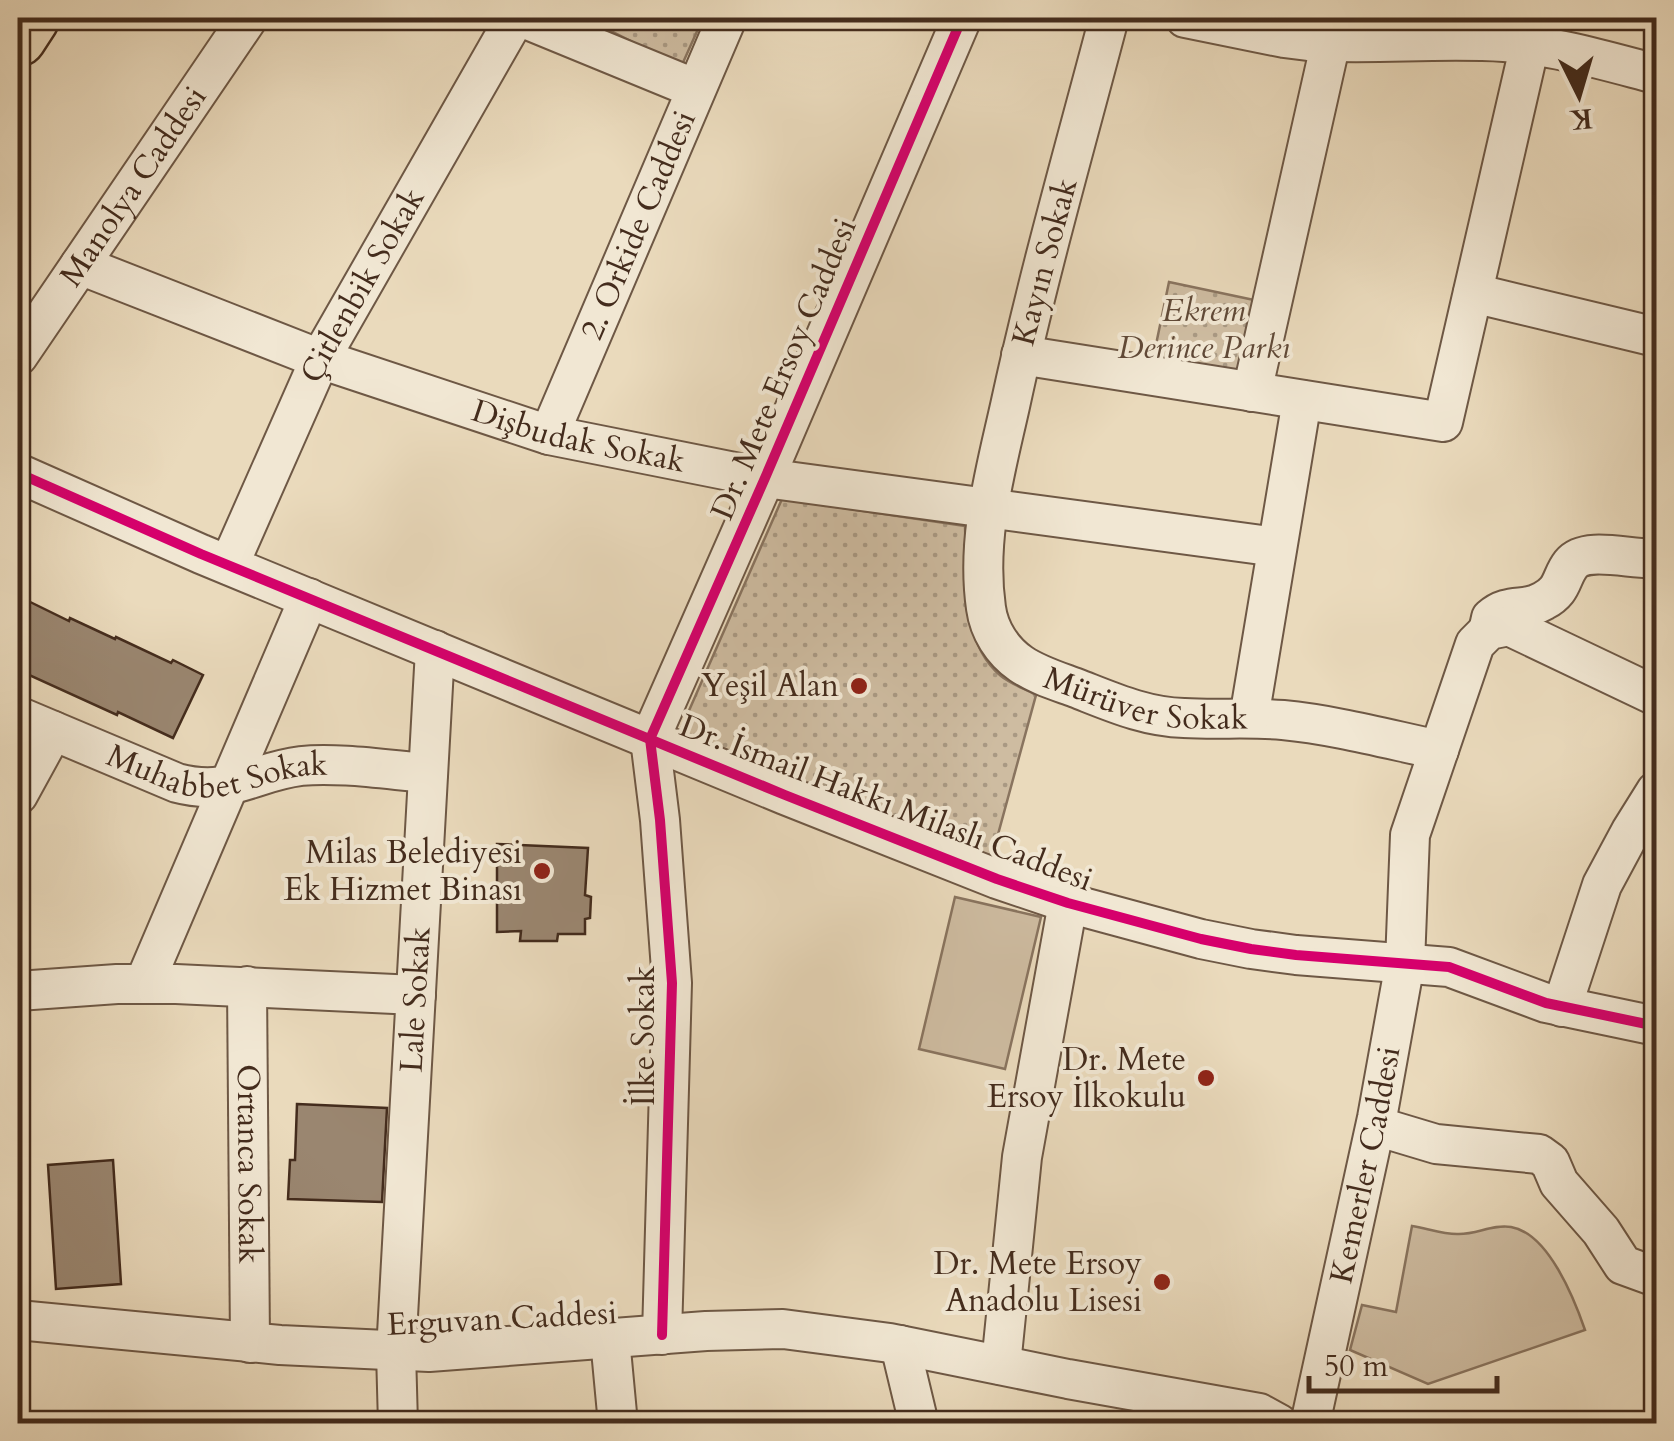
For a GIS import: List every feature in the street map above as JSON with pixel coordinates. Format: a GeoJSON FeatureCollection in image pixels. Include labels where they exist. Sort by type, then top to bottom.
{"type":"FeatureCollection","features":[{"type":"Feature","properties":{"kind":"highway"},"geometry":{"type":"LineString","coordinates":[[18,38],[32,18]]}},
{"type":"Feature","properties":{"kind":"street","name":"Manolya Caddesi"},"geometry":{"type":"LineString","coordinates":[[18,356],[248,18]]}},
{"type":"Feature","properties":{"kind":"street","name":"Çitlenbik Sokak"},"geometry":{"type":"LineString","coordinates":[[229,565],[320,359],[515,18]]}},
{"type":"Feature","properties":{"kind":"street"},"geometry":{"type":"LineString","coordinates":[[523,18],[696,90]]}},
{"type":"Feature","properties":{"kind":"street","name":"2. Orkide Caddesi"},"geometry":{"type":"LineString","coordinates":[[549,434],[726,18]]}},
{"type":"Feature","properties":{"kind":"street","name":"Dr. Mete Ersoy Caddesi"},"geometry":{"type":"LineString","coordinates":[[650,739],[962,18]]}},
{"type":"Feature","properties":{"kind":"street","name":"Kayın Sokak"},"geometry":{"type":"LineString","coordinates":[[988,508],[1021,355],[1109,18]]}},
{"type":"Feature","properties":{"kind":"street"},"geometry":{"type":"LineString","coordinates":[[1185,18],[1284,38],[1334,30],[1477,41],[1533,31],[1578,54],[1656,74]]}},
{"type":"Feature","properties":{"kind":"street"},"geometry":{"type":"LineString","coordinates":[[1252,392],[1334,30]]}},
{"type":"Feature","properties":{"kind":"street"},"geometry":{"type":"LineString","coordinates":[[1021,355],[1442,422],[1533,31]]}},
{"type":"Feature","properties":{"kind":"street","name":"Dişbudak Sokak"},"geometry":{"type":"LineString","coordinates":[[80,265],[320,359],[549,434],[765,478],[1278,547]]}},
{"type":"Feature","properties":{"kind":"street"},"geometry":{"type":"LineString","coordinates":[[1472,293],[1656,338]]}},
{"type":"Feature","properties":{"kind":"street"},"geometry":{"type":"LineString","coordinates":[[1249,718],[1302,400]]}},
{"type":"Feature","properties":{"kind":"street","name":"Dr. İsmail Hakkı Milaslı Caddesi"},"geometry":{"type":"LineString","coordinates":[[18,474],[650,739],[997,879],[1068,903],[1251,949],[1449,967],[1562,1007],[1656,1024]]}},
{"type":"Feature","properties":{"kind":"street","name":"Mürüver Sokak"},"geometry":{"type":"LineString","coordinates":[[988,508],[983,544],[986,612],[992,632],[1018,662],[1039,674],[1133,711],[1183,718],[1315,724],[1438,750]]}},
{"type":"Feature","properties":{"kind":"street"},"geometry":{"type":"LineString","coordinates":[[1490,630],[1492,618],[1498,612],[1546,600],[1558,590],[1571,564],[1579,558],[1656,558]]}},
{"type":"Feature","properties":{"kind":"street"},"geometry":{"type":"LineString","coordinates":[[144,984],[309,598]]}},
{"type":"Feature","properties":{"kind":"street"},"geometry":{"type":"LineString","coordinates":[[1490,630],[1500,626],[1519,629],[1656,696]]}},
{"type":"Feature","properties":{"kind":"street","name":"Kemerler Caddesi"},"geometry":{"type":"LineString","coordinates":[[1310,1424],[1376,1126],[1405,963],[1410,836],[1475,644],[1490,630]]}},
{"type":"Feature","properties":{"kind":"street","name":"Lale Sokak"},"geometry":{"type":"LineString","coordinates":[[398,1424],[396,1352],[435,650]]}},
{"type":"Feature","properties":{"kind":"street","name":"Muhabbet Sokak"},"geometry":{"type":"LineString","coordinates":[[18,716],[196,788],[229,786],[301,766],[428,773]]}},
{"type":"Feature","properties":{"kind":"street"},"geometry":{"type":"LineString","coordinates":[[18,795],[53,731]]}},
{"type":"Feature","properties":{"kind":"street","name":"İlke Sokak"},"geometry":{"type":"LineString","coordinates":[[650,739],[672,983],[662,1335]]}},
{"type":"Feature","properties":{"kind":"street"},"geometry":{"type":"LineString","coordinates":[[1562,1007],[1602,886],[1656,790]]}},
{"type":"Feature","properties":{"kind":"street"},"geometry":{"type":"LineString","coordinates":[[1001,1365],[1020,1170],[1068,903]]}},
{"type":"Feature","properties":{"kind":"street"},"geometry":{"type":"LineString","coordinates":[[18,991],[144,984],[416,995]]}},
{"type":"Feature","properties":{"kind":"street","name":"Ortanca Sokak"},"geometry":{"type":"LineString","coordinates":[[247,986],[250,1342]]}},
{"type":"Feature","properties":{"kind":"street"},"geometry":{"type":"LineString","coordinates":[[1376,1126],[1436,1144],[1539,1154],[1550,1162],[1558,1184],[1601,1231],[1622,1265],[1656,1277]]}},
{"type":"Feature","properties":{"kind":"street","name":"Erguvan Caddesi"},"geometry":{"type":"LineString","coordinates":[[18,1320],[396,1352],[473,1351],[783,1328],[900,1345],[1258,1413],[1279,1424]]}},
{"type":"Feature","properties":{"kind":"street"},"geometry":{"type":"LineString","coordinates":[[610,1339],[618,1424]]}},
{"type":"Feature","properties":{"kind":"street"},"geometry":{"type":"LineString","coordinates":[[900,1345],[919,1424]]}},
{"type":"Feature","properties":{"kind":"green space"},"geometry":{"type":"Polygon","coordinates":[[[586,18],[703,18],[681,67],[586,18]]]}},
{"type":"Feature","properties":{"kind":"green space","name":"Ekrem Derince Parkı"},"geometry":{"type":"Polygon","coordinates":[[[1169,282],[1254,300],[1238,376],[1153,359],[1169,282]]]}},
{"type":"Feature","properties":{"kind":"green space","name":"Yeşil Alan"},"geometry":{"type":"Polygon","coordinates":[[[782,499],[965,526],[968,607],[978,645],[1001,676],[1036,695],[991,860],[680,731],[782,499]]]}},
{"type":"Feature","properties":{"kind":"green space"},"geometry":{"type":"Polygon","coordinates":[[[955,897],[1041,917],[1005,1069],[919,1049],[955,897]]]}},
{"type":"Feature","properties":{"kind":"green space"},"geometry":{"type":"Polygon","coordinates":[[[1412,1226],[1451,1234],[1504,1226],[1524,1232],[1537,1241],[1558,1269],[1585,1330],[1428,1384],[1350,1350],[1362,1305],[1396,1312],[1412,1226]]]}},
{"type":"Feature","properties":{"kind":"building"},"geometry":{"type":"Polygon","coordinates":[[[18,596],[203,675],[173,738],[18,670],[18,596]]]}},
{"type":"Feature","properties":{"kind":"building","name":"Milas Belediyesi Ek Hizmet Binası"},"geometry":{"type":"Polygon","coordinates":[[[497,844],[588,848],[585,895],[591,897],[585,934],[558,934],[557,941],[520,941],[521,931],[497,932],[497,844]]]}},
{"type":"Feature","properties":{"kind":"building"},"geometry":{"type":"Polygon","coordinates":[[[297,1104],[387,1108],[382,1202],[288,1199],[290,1160],[295,1160],[297,1104]]]}},
{"type":"Feature","properties":{"kind":"building"},"geometry":{"type":"Polygon","coordinates":[[[113,1160],[121,1284],[56,1289],[48,1165],[113,1160]]]}},
{"type":"Feature","properties":{"kind":"cycle path"},"geometry":{"type":"LineString","coordinates":[[662,1335],[672,983],[650,739],[962,18]]}},
{"type":"Feature","properties":{"kind":"cycle path"},"geometry":{"type":"LineString","coordinates":[[18,473],[201,554],[785,795],[1068,903],[1251,949],[1449,967],[1546,1003],[1656,1026]]}},
{"type":"Feature","properties":{"kind":"place","name":"Yeşil Alan"},"geometry":{"type":"Point","coordinates":[859,686]}},
{"type":"Feature","properties":{"kind":"place","name":"Milas Belediyesi Ek Hizmet Binası"},"geometry":{"type":"Point","coordinates":[542,871]}},
{"type":"Feature","properties":{"kind":"place","name":"Dr. Mete Ersoy İlkokulu"},"geometry":{"type":"Point","coordinates":[1206,1078]}},
{"type":"Feature","properties":{"kind":"place","name":"Dr. Mete Ersoy Anadolu Lisesi"},"geometry":{"type":"Point","coordinates":[1162,1282]}}]}
